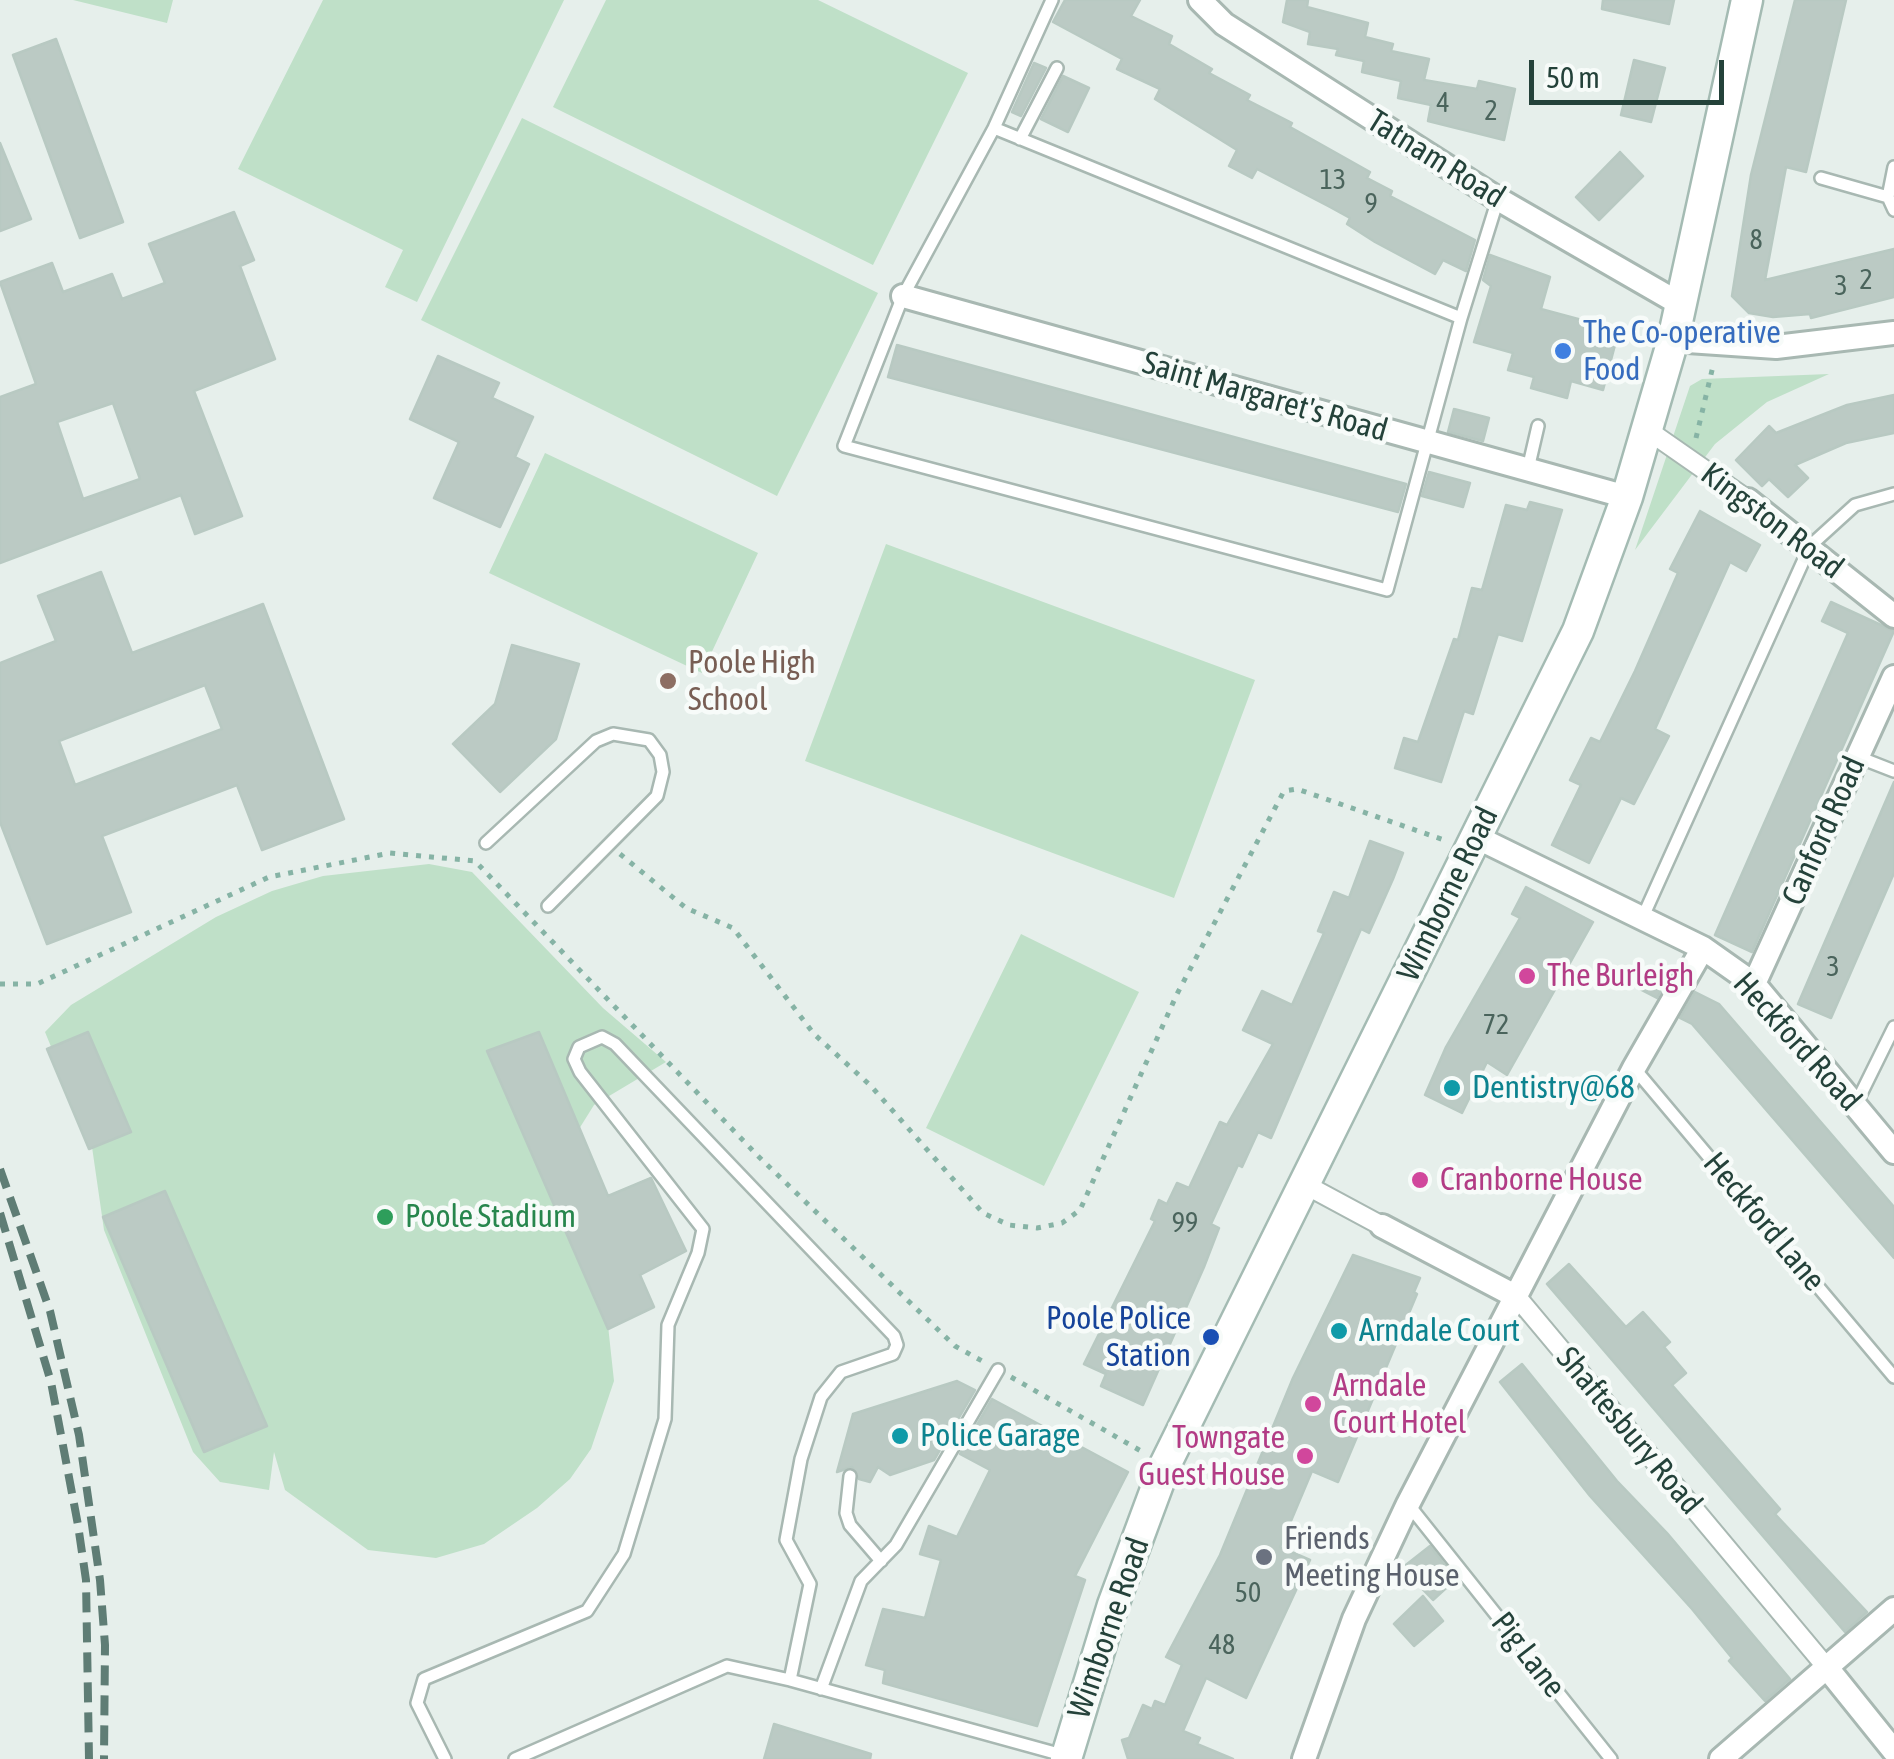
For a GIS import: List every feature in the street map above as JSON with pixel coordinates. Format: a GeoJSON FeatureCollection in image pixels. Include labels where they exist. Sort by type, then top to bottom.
{"type":"FeatureCollection","features":[{"type":"Feature","properties":{"kind":"main road","name":"Wimborne Road"},"geometry":{"type":"LineString","coordinates":[[1066,1758],[1112,1605],[1166,1465],[1578,631],[1627,496],[1673,340],[1747,0]]}},
{"type":"Feature","properties":{"kind":"street","name":"Tatnam Road"},"geometry":{"type":"LineString","coordinates":[[1200,0],[1224,24],[1498,199],[1682,305]]}},
{"type":"Feature","properties":{"kind":"street","name":"Saint Margaret's Road"},"geometry":{"type":"LineString","coordinates":[[903,296],[1627,496]]}},
{"type":"Feature","properties":{"kind":"street"},"geometry":{"type":"LineString","coordinates":[[1673,340],[1776,346],[1894,333]]}},
{"type":"Feature","properties":{"kind":"street","name":"Kingston Road"},"geometry":{"type":"LineString","coordinates":[[1646,429],[1810,546],[1894,616]]}},
{"type":"Feature","properties":{"kind":"street","name":"Canford Road"},"geometry":{"type":"LineString","coordinates":[[1754,984],[1894,677]]}},
{"type":"Feature","properties":{"kind":"street","name":"Heckford Road"},"geometry":{"type":"LineString","coordinates":[[1473,843],[1703,948],[1754,984],[1894,1152]]}},
{"type":"Feature","properties":{"kind":"street"},"geometry":{"type":"LineString","coordinates":[[1304,1759],[1354,1619],[1408,1504],[1634,1068],[1703,948]]}},
{"type":"Feature","properties":{"kind":"street","name":"Shaftesbury Road"},"geometry":{"type":"LineString","coordinates":[[1304,1184],[1517,1297],[1894,1751]]}},
{"type":"Feature","properties":{"kind":"street"},"geometry":{"type":"LineString","coordinates":[[1722,1759],[1894,1609]]}},
{"type":"Feature","properties":{"kind":"lane"},"geometry":{"type":"LineString","coordinates":[[1052,0],[994,128],[903,296],[844,446],[1387,590],[1461,318],[1498,199]]}},
{"type":"Feature","properties":{"kind":"lane"},"geometry":{"type":"LineString","coordinates":[[1020,139],[1057,68]]}},
{"type":"Feature","properties":{"kind":"lane"},"geometry":{"type":"LineString","coordinates":[[994,128],[1461,318]]}},
{"type":"Feature","properties":{"kind":"lane"},"geometry":{"type":"LineString","coordinates":[[1894,167],[1888,196],[1894,210]]}},
{"type":"Feature","properties":{"kind":"lane"},"geometry":{"type":"LineString","coordinates":[[1820,178],[1888,196]]}},
{"type":"Feature","properties":{"kind":"lane"},"geometry":{"type":"LineString","coordinates":[[1528,470],[1538,426]]}},
{"type":"Feature","properties":{"kind":"lane"},"geometry":{"type":"LineString","coordinates":[[1641,921],[1810,546],[1856,505],[1894,494]]}},
{"type":"Feature","properties":{"kind":"lane"},"geometry":{"type":"LineString","coordinates":[[486,843],[596,741],[613,734],[649,740],[660,754],[663,772],[657,796],[548,906]]}},
{"type":"Feature","properties":{"kind":"lane"},"geometry":{"type":"LineString","coordinates":[[1858,757],[1894,770]]}},
{"type":"Feature","properties":{"kind":"lane"},"geometry":{"type":"LineString","coordinates":[[1855,1106],[1894,1027]]}},
{"type":"Feature","properties":{"kind":"lane"},"geometry":{"type":"LineString","coordinates":[[445,1759],[417,1703],[424,1679],[587,1611],[624,1554],[647,1489],[664,1419],[668,1325],[698,1253],[703,1229],[580,1072],[574,1059],[578,1046],[589,1039],[602,1037],[615,1044],[894,1336],[897,1345],[893,1354],[841,1372],[821,1398],[801,1459],[786,1540],[810,1584],[790,1680]]}},
{"type":"Feature","properties":{"kind":"lane","name":"Heckford Lane"},"geometry":{"type":"LineString","coordinates":[[1634,1068],[1894,1377]]}},
{"type":"Feature","properties":{"kind":"lane"},"geometry":{"type":"LineString","coordinates":[[820,1689],[861,1581],[896,1545],[998,1370]]}},
{"type":"Feature","properties":{"kind":"lane"},"geometry":{"type":"LineString","coordinates":[[850,1476],[846,1512],[850,1525],[881,1560]]}},
{"type":"Feature","properties":{"kind":"lane","name":"Pig Lane"},"geometry":{"type":"LineString","coordinates":[[1408,1504],[1611,1759]]}},
{"type":"Feature","properties":{"kind":"lane"},"geometry":{"type":"LineString","coordinates":[[515,1759],[728,1666],[1066,1758]]}},
{"type":"Feature","properties":{"kind":"path"},"geometry":{"type":"LineString","coordinates":[[1690,460],[1719,344]]}},
{"type":"Feature","properties":{"kind":"path"},"geometry":{"type":"LineString","coordinates":[[610,846],[686,908],[733,928],[814,1034],[871,1086],[983,1213],[1009,1225],[1037,1228],[1062,1223],[1080,1210],[1177,994],[1284,791],[1297,788],[1473,843]]}},
{"type":"Feature","properties":{"kind":"green space"},"geometry":{"type":"Polygon","coordinates":[[[73,0],[173,0],[167,23],[73,0]]]}},
{"type":"Feature","properties":{"kind":"green space"},"geometry":{"type":"Polygon","coordinates":[[[323,0],[564,0],[417,302],[385,287],[403,250],[238,169],[323,0]]]}},
{"type":"Feature","properties":{"kind":"green space"},"geometry":{"type":"Polygon","coordinates":[[[606,0],[818,0],[968,73],[873,265],[553,107],[606,0]]]}},
{"type":"Feature","properties":{"kind":"green space"},"geometry":{"type":"Polygon","coordinates":[[[522,118],[878,293],[777,496],[421,320],[522,118]]]}},
{"type":"Feature","properties":{"kind":"green space"},"geometry":{"type":"Polygon","coordinates":[[[1829,374],[1767,402],[1715,444],[1635,550],[1690,386],[1702,379],[1829,374]]]}},
{"type":"Feature","properties":{"kind":"green space"},"geometry":{"type":"Polygon","coordinates":[[[545,453],[758,553],[702,673],[489,573],[545,453]]]}},
{"type":"Feature","properties":{"kind":"green space"},"geometry":{"type":"Polygon","coordinates":[[[886,544],[1255,680],[1174,898],[805,761],[886,544]]]}},
{"type":"Feature","properties":{"kind":"green space","name":"Poole Stadium"},"geometry":{"type":"Polygon","coordinates":[[[429,864],[472,872],[603,1008],[666,1062],[594,1105],[579,1129],[607,1196],[651,1177],[686,1251],[640,1275],[606,1307],[614,1381],[591,1449],[570,1479],[537,1508],[484,1544],[436,1558],[368,1550],[285,1490],[274,1452],[269,1490],[220,1482],[193,1452],[104,1230],[92,1147],[45,1032],[71,1005],[216,917],[272,891],[323,876],[429,864]]]}},
{"type":"Feature","properties":{"kind":"green space"},"geometry":{"type":"Polygon","coordinates":[[[1021,934],[1139,992],[1044,1186],[926,1128],[1021,934]]]}},
{"type":"Feature","properties":{"kind":"building"},"geometry":{"type":"Polygon","coordinates":[[[1065,0],[1140,0],[1131,16],[1172,36],[1169,44],[1212,69],[1209,73],[1250,95],[1247,100],[1292,123],[1290,127],[1370,172],[1367,178],[1392,191],[1390,196],[1475,240],[1466,271],[1443,260],[1435,274],[1375,242],[1347,224],[1350,218],[1330,207],[1257,169],[1252,178],[1229,166],[1237,150],[1155,99],[1160,89],[1117,69],[1122,59],[1053,22],[1065,0]]]}},
{"type":"Feature","properties":{"kind":"building"},"geometry":{"type":"Polygon","coordinates":[[[1287,0],[1308,0],[1307,7],[1368,23],[1365,37],[1393,44],[1391,51],[1429,59],[1424,80],[1477,89],[1479,81],[1515,89],[1504,140],[1428,121],[1431,105],[1398,98],[1401,81],[1362,72],[1364,61],[1336,55],[1338,49],[1308,44],[1310,32],[1283,22],[1287,0]]]}},
{"type":"Feature","properties":{"kind":"building"},"geometry":{"type":"Polygon","coordinates":[[[1603,0],[1674,0],[1669,24],[1602,9],[1603,0]]]}},
{"type":"Feature","properties":{"kind":"building"},"geometry":{"type":"Polygon","coordinates":[[[1795,0],[1846,0],[1806,172],[1786,167],[1765,280],[1894,249],[1894,297],[1811,318],[1810,314],[1773,317],[1749,313],[1732,296],[1751,175],[1795,0]]]}},
{"type":"Feature","properties":{"kind":"building"},"geometry":{"type":"Polygon","coordinates":[[[56,39],[123,222],[80,238],[13,55],[56,39]]]}},
{"type":"Feature","properties":{"kind":"building"},"geometry":{"type":"Polygon","coordinates":[[[1634,60],[1665,68],[1651,122],[1621,115],[1634,60]]]}},
{"type":"Feature","properties":{"kind":"building"},"geometry":{"type":"Polygon","coordinates":[[[1034,63],[1046,68],[1021,116],[1012,112],[1034,63]]]}},
{"type":"Feature","properties":{"kind":"building"},"geometry":{"type":"Polygon","coordinates":[[[1063,76],[1089,88],[1068,132],[1041,119],[1063,76]]]}},
{"type":"Feature","properties":{"kind":"building"},"geometry":{"type":"Polygon","coordinates":[[[0,143],[31,219],[0,231],[0,143]]]}},
{"type":"Feature","properties":{"kind":"building"},"geometry":{"type":"Polygon","coordinates":[[[1620,152],[1643,176],[1599,220],[1576,197],[1620,152]]]}},
{"type":"Feature","properties":{"kind":"building"},"geometry":{"type":"Polygon","coordinates":[[[234,212],[254,260],[240,266],[275,359],[194,391],[242,516],[195,534],[181,495],[0,563],[0,397],[36,384],[0,282],[52,263],[63,292],[112,274],[122,299],[165,283],[149,244],[234,212]],[[113,403],[57,422],[83,499],[140,479],[113,403]]]}},
{"type":"Feature","properties":{"kind":"building"},"geometry":{"type":"Polygon","coordinates":[[[1490,255],[1550,277],[1541,309],[1619,330],[1603,390],[1571,381],[1567,398],[1531,388],[1534,377],[1508,370],[1513,353],[1474,342],[1491,286],[1483,280],[1490,255]]]}},
{"type":"Feature","properties":{"kind":"building"},"geometry":{"type":"Polygon","coordinates":[[[897,345],[1406,484],[1398,512],[888,377],[897,345]]]}},
{"type":"Feature","properties":{"kind":"building"},"geometry":{"type":"Polygon","coordinates":[[[438,356],[499,383],[492,398],[533,417],[515,457],[529,464],[500,527],[434,498],[459,442],[410,419],[438,356]]]}},
{"type":"Feature","properties":{"kind":"building"},"geometry":{"type":"Polygon","coordinates":[[[1894,395],[1894,433],[1846,443],[1795,465],[1808,478],[1788,497],[1769,479],[1762,486],[1736,460],[1769,426],[1776,433],[1847,405],[1894,395]]]}},
{"type":"Feature","properties":{"kind":"building"},"geometry":{"type":"Polygon","coordinates":[[[1454,409],[1489,418],[1483,441],[1448,432],[1454,409]]]}},
{"type":"Feature","properties":{"kind":"building"},"geometry":{"type":"Polygon","coordinates":[[[1429,472],[1470,483],[1463,507],[1422,496],[1429,472]]]}},
{"type":"Feature","properties":{"kind":"building"},"geometry":{"type":"Polygon","coordinates":[[[1530,502],[1562,510],[1522,641],[1498,634],[1473,714],[1464,711],[1441,782],[1395,768],[1404,738],[1418,742],[1454,639],[1458,640],[1472,588],[1482,590],[1506,505],[1527,510],[1530,502]]]}},
{"type":"Feature","properties":{"kind":"building"},"geometry":{"type":"Polygon","coordinates":[[[1700,511],[1760,545],[1746,571],[1730,562],[1655,729],[1669,736],[1634,804],[1621,798],[1589,863],[1552,845],[1581,785],[1570,780],[1591,738],[1600,742],[1635,671],[1678,573],[1670,569],[1700,511]]]}},
{"type":"Feature","properties":{"kind":"building"},"geometry":{"type":"Polygon","coordinates":[[[101,572],[132,653],[263,604],[344,819],[262,850],[237,785],[102,836],[131,912],[47,944],[0,822],[0,663],[56,641],[38,596],[101,572]],[[205,685],[59,741],[75,785],[222,729],[205,685]]]}},
{"type":"Feature","properties":{"kind":"building"},"geometry":{"type":"Polygon","coordinates":[[[1831,602],[1894,631],[1752,952],[1715,935],[1848,633],[1822,621],[1831,602]]]}},
{"type":"Feature","properties":{"kind":"building"},"geometry":{"type":"Polygon","coordinates":[[[512,645],[579,664],[556,739],[500,792],[453,744],[495,704],[512,645]]]}},
{"type":"Feature","properties":{"kind":"building"},"geometry":{"type":"Polygon","coordinates":[[[1894,782],[1894,873],[1831,1018],[1798,1004],[1894,782]]]}},
{"type":"Feature","properties":{"kind":"building"},"geometry":{"type":"Polygon","coordinates":[[[1370,841],[1403,853],[1393,879],[1369,933],[1361,929],[1271,1138],[1258,1132],[1242,1167],[1238,1165],[1211,1224],[1219,1228],[1204,1267],[1143,1405],[1101,1386],[1106,1374],[1084,1364],[1155,1221],[1151,1219],[1159,1200],[1167,1204],[1177,1183],[1189,1188],[1220,1122],[1227,1125],[1273,1044],[1243,1030],[1262,991],[1292,1005],[1324,933],[1318,931],[1334,892],[1349,898],[1370,841]]]}},
{"type":"Feature","properties":{"kind":"building"},"geometry":{"type":"Polygon","coordinates":[[[1526,887],[1593,922],[1507,1075],[1487,1062],[1462,1113],[1425,1095],[1446,1047],[1520,918],[1512,914],[1526,887]]]}},
{"type":"Feature","properties":{"kind":"building"},"geometry":{"type":"Polygon","coordinates":[[[1635,964],[1667,980],[1657,998],[1626,982],[1635,964]]]}},
{"type":"Feature","properties":{"kind":"building"},"geometry":{"type":"Polygon","coordinates":[[[1695,992],[1719,1004],[1894,1207],[1894,1258],[1692,1024],[1680,1018],[1695,992]]]}},
{"type":"Feature","properties":{"kind":"building"},"geometry":{"type":"Polygon","coordinates":[[[88,1032],[131,1132],[89,1149],[47,1049],[88,1032]]]}},
{"type":"Feature","properties":{"kind":"building"},"geometry":{"type":"Polygon","coordinates":[[[539,1032],[608,1196],[651,1178],[686,1251],[640,1275],[654,1307],[608,1329],[487,1051],[539,1032]]]}},
{"type":"Feature","properties":{"kind":"building"},"geometry":{"type":"Polygon","coordinates":[[[165,1191],[267,1426],[204,1452],[103,1217],[165,1191]]]}},
{"type":"Feature","properties":{"kind":"building"},"geometry":{"type":"Polygon","coordinates":[[[1353,1255],[1420,1278],[1414,1292],[1417,1294],[1338,1482],[1312,1471],[1280,1547],[1310,1560],[1246,1698],[1206,1678],[1183,1731],[1200,1738],[1197,1744],[1233,1759],[1128,1759],[1122,1740],[1129,1738],[1143,1705],[1152,1709],[1155,1701],[1165,1705],[1182,1665],[1166,1657],[1220,1555],[1293,1378],[1353,1255]]]}},
{"type":"Feature","properties":{"kind":"building"},"geometry":{"type":"Polygon","coordinates":[[[1569,1264],[1626,1327],[1643,1312],[1670,1342],[1664,1347],[1686,1373],[1672,1385],[1780,1509],[1775,1514],[1867,1612],[1845,1632],[1547,1284],[1569,1264]]]}},
{"type":"Feature","properties":{"kind":"building"},"geometry":{"type":"Polygon","coordinates":[[[1522,1364],[1617,1481],[1667,1533],[1790,1679],[1765,1701],[1729,1661],[1732,1658],[1692,1609],[1590,1496],[1500,1382],[1522,1364]]]}},
{"type":"Feature","properties":{"kind":"building","name":"Police Garage"},"geometry":{"type":"Polygon","coordinates":[[[957,1381],[975,1390],[934,1460],[890,1475],[878,1467],[870,1482],[859,1479],[852,1467],[837,1472],[853,1414],[957,1381]]]}},
{"type":"Feature","properties":{"kind":"building"},"geometry":{"type":"Polygon","coordinates":[[[992,1399],[1128,1472],[1075,1576],[1085,1580],[1037,1726],[883,1683],[885,1670],[866,1665],[883,1609],[925,1618],[941,1560],[920,1554],[929,1526],[957,1537],[990,1470],[960,1454],[992,1399]]]}},
{"type":"Feature","properties":{"kind":"building"},"geometry":{"type":"Polygon","coordinates":[[[1430,1546],[1456,1579],[1433,1600],[1402,1568],[1430,1546]]]}},
{"type":"Feature","properties":{"kind":"building"},"geometry":{"type":"Polygon","coordinates":[[[1423,1596],[1443,1621],[1414,1646],[1394,1624],[1423,1596]]]}},
{"type":"Feature","properties":{"kind":"building"},"geometry":{"type":"Polygon","coordinates":[[[774,1724],[871,1754],[870,1759],[764,1759],[774,1724]]]}},
{"type":"Feature","properties":{"kind":"railway"},"geometry":{"type":"LineString","coordinates":[[0,1169],[50,1311],[79,1435],[100,1580],[105,1645],[104,1759]]}},
{"type":"Feature","properties":{"kind":"railway"},"geometry":{"type":"LineString","coordinates":[[0,1213],[51,1382],[78,1525],[86,1580],[89,1759]]}},
{"type":"Feature","properties":{"kind":"place","name":"The Co-operative Food"},"geometry":{"type":"Point","coordinates":[1563,351]}},
{"type":"Feature","properties":{"kind":"place","name":"Poole High School"},"geometry":{"type":"Point","coordinates":[668,681]}},
{"type":"Feature","properties":{"kind":"place","name":"The Burleigh"},"geometry":{"type":"Point","coordinates":[1527,976]}},
{"type":"Feature","properties":{"kind":"place","name":"Dentistry@68"},"geometry":{"type":"Point","coordinates":[1452,1088]}},
{"type":"Feature","properties":{"kind":"place","name":"Cranborne House"},"geometry":{"type":"Point","coordinates":[1420,1180]}},
{"type":"Feature","properties":{"kind":"place","name":"Poole Stadium"},"geometry":{"type":"Point","coordinates":[385,1217]}},
{"type":"Feature","properties":{"kind":"place","name":"Arndale Court"},"geometry":{"type":"Point","coordinates":[1339,1331]}},
{"type":"Feature","properties":{"kind":"place","name":"Poole Police Station"},"geometry":{"type":"Point","coordinates":[1211,1337]}},
{"type":"Feature","properties":{"kind":"place","name":"Arndale Court Hotel"},"geometry":{"type":"Point","coordinates":[1313,1404]}},
{"type":"Feature","properties":{"kind":"place","name":"Police Garage"},"geometry":{"type":"Point","coordinates":[900,1436]}},
{"type":"Feature","properties":{"kind":"place","name":"Towngate Guest House"},"geometry":{"type":"Point","coordinates":[1305,1456]}},
{"type":"Feature","properties":{"kind":"place","name":"Friends Meeting House"},"geometry":{"type":"Point","coordinates":[1264,1557]}}]}
